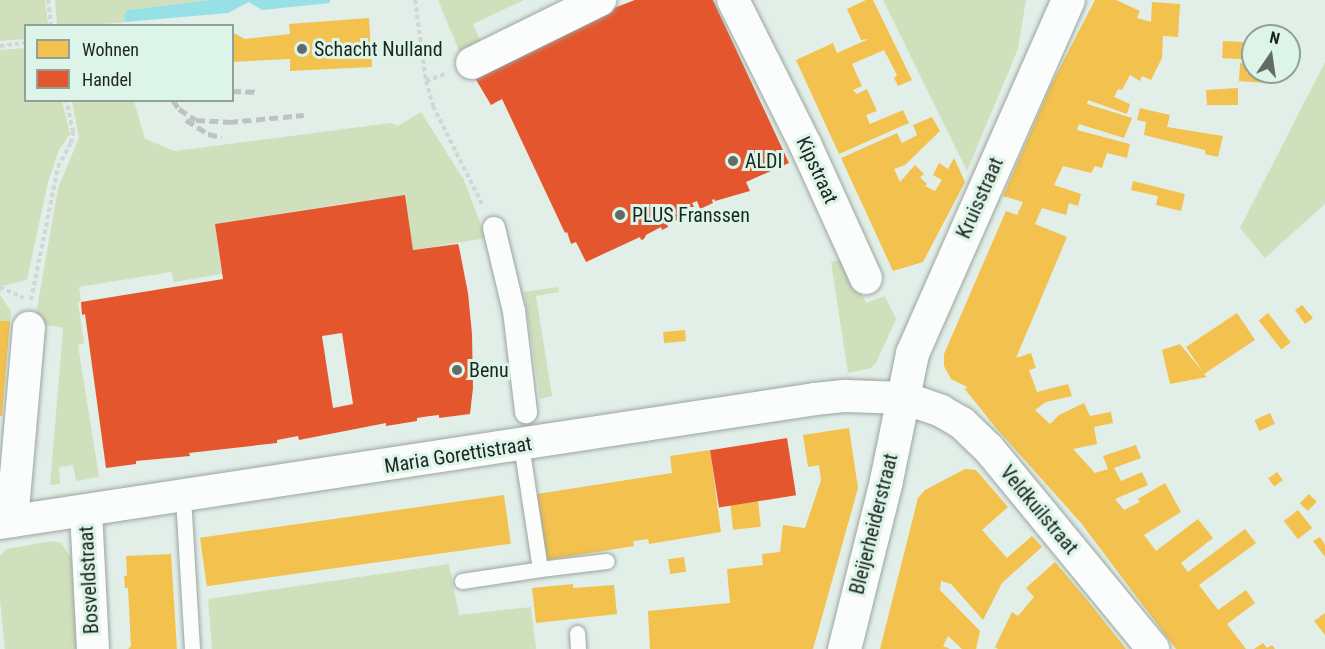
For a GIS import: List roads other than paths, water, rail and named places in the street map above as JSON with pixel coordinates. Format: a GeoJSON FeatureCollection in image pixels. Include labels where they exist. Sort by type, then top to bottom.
{"type":"FeatureCollection","features":[{"type":"Feature","properties":{"kind":"street"},"geometry":{"type":"LineString","coordinates":[[472,63],[600,0]]}},
{"type":"Feature","properties":{"kind":"street","name":"Kipstraat"},"geometry":{"type":"LineString","coordinates":[[734,0],[806,146],[866,278]]}},
{"type":"Feature","properties":{"kind":"street","name":"Kruisstraat"},"geometry":{"type":"LineString","coordinates":[[904,398],[912,353],[920,331],[1068,0]]}},
{"type":"Feature","properties":{"kind":"street"},"geometry":{"type":"LineString","coordinates":[[494,228],[514,311],[526,412]]}},
{"type":"Feature","properties":{"kind":"street","name":"Maria Gorettistraat"},"geometry":{"type":"LineString","coordinates":[[30,314],[6,522],[846,396],[904,398]]}},
{"type":"Feature","properties":{"kind":"street","name":"Bleijerheiderstraat"},"geometry":{"type":"LineString","coordinates":[[844,649],[904,398]]}},
{"type":"Feature","properties":{"kind":"street","name":"Veldkuilstraat"},"geometry":{"type":"LineString","coordinates":[[904,398],[941,411],[962,423],[989,449],[1153,649]]}},
{"type":"Feature","properties":{"kind":"street","name":"Bosveldstraat"},"geometry":{"type":"LineString","coordinates":[[86,511],[93,649]]}},
{"type":"Feature","properties":{"kind":"lane"},"geometry":{"type":"LineString","coordinates":[[521,445],[540,569]]}},
{"type":"Feature","properties":{"kind":"lane"},"geometry":{"type":"LineString","coordinates":[[183,497],[192,649]]}},
{"type":"Feature","properties":{"kind":"lane"},"geometry":{"type":"LineString","coordinates":[[462,581],[607,561]]}},
{"type":"Feature","properties":{"kind":"lane"},"geometry":{"type":"LineString","coordinates":[[577,633],[578,649]]}},
{"type":"Feature","properties":{"kind":"water"},"geometry":{"type":"Polygon","coordinates":[[[210,0],[330,0],[330,3],[262,10],[249,2],[228,13],[125,22],[124,15],[127,10],[210,0]]]}},
{"type":"Feature","properties":{"kind":"railway"},"geometry":{"type":"LineString","coordinates":[[234,91],[256,92]]}},
{"type":"Feature","properties":{"kind":"railway"},"geometry":{"type":"LineString","coordinates":[[174,102],[179,109],[196,120],[229,122],[304,115]]}},
{"type":"Feature","properties":{"kind":"railway"},"geometry":{"type":"LineString","coordinates":[[186,120],[208,134],[222,137]]}},
{"type":"Feature","properties":{"kind":"place","name":"Schacht Nulland"},"geometry":{"type":"Point","coordinates":[302,49]}},
{"type":"Feature","properties":{"kind":"place","name":"ALDI"},"geometry":{"type":"Point","coordinates":[733,161]}},
{"type":"Feature","properties":{"kind":"place","name":"PLUS Franssen"},"geometry":{"type":"Point","coordinates":[620,215]}},
{"type":"Feature","properties":{"kind":"place","name":"Benu"},"geometry":{"type":"Point","coordinates":[457,370]}}]}
